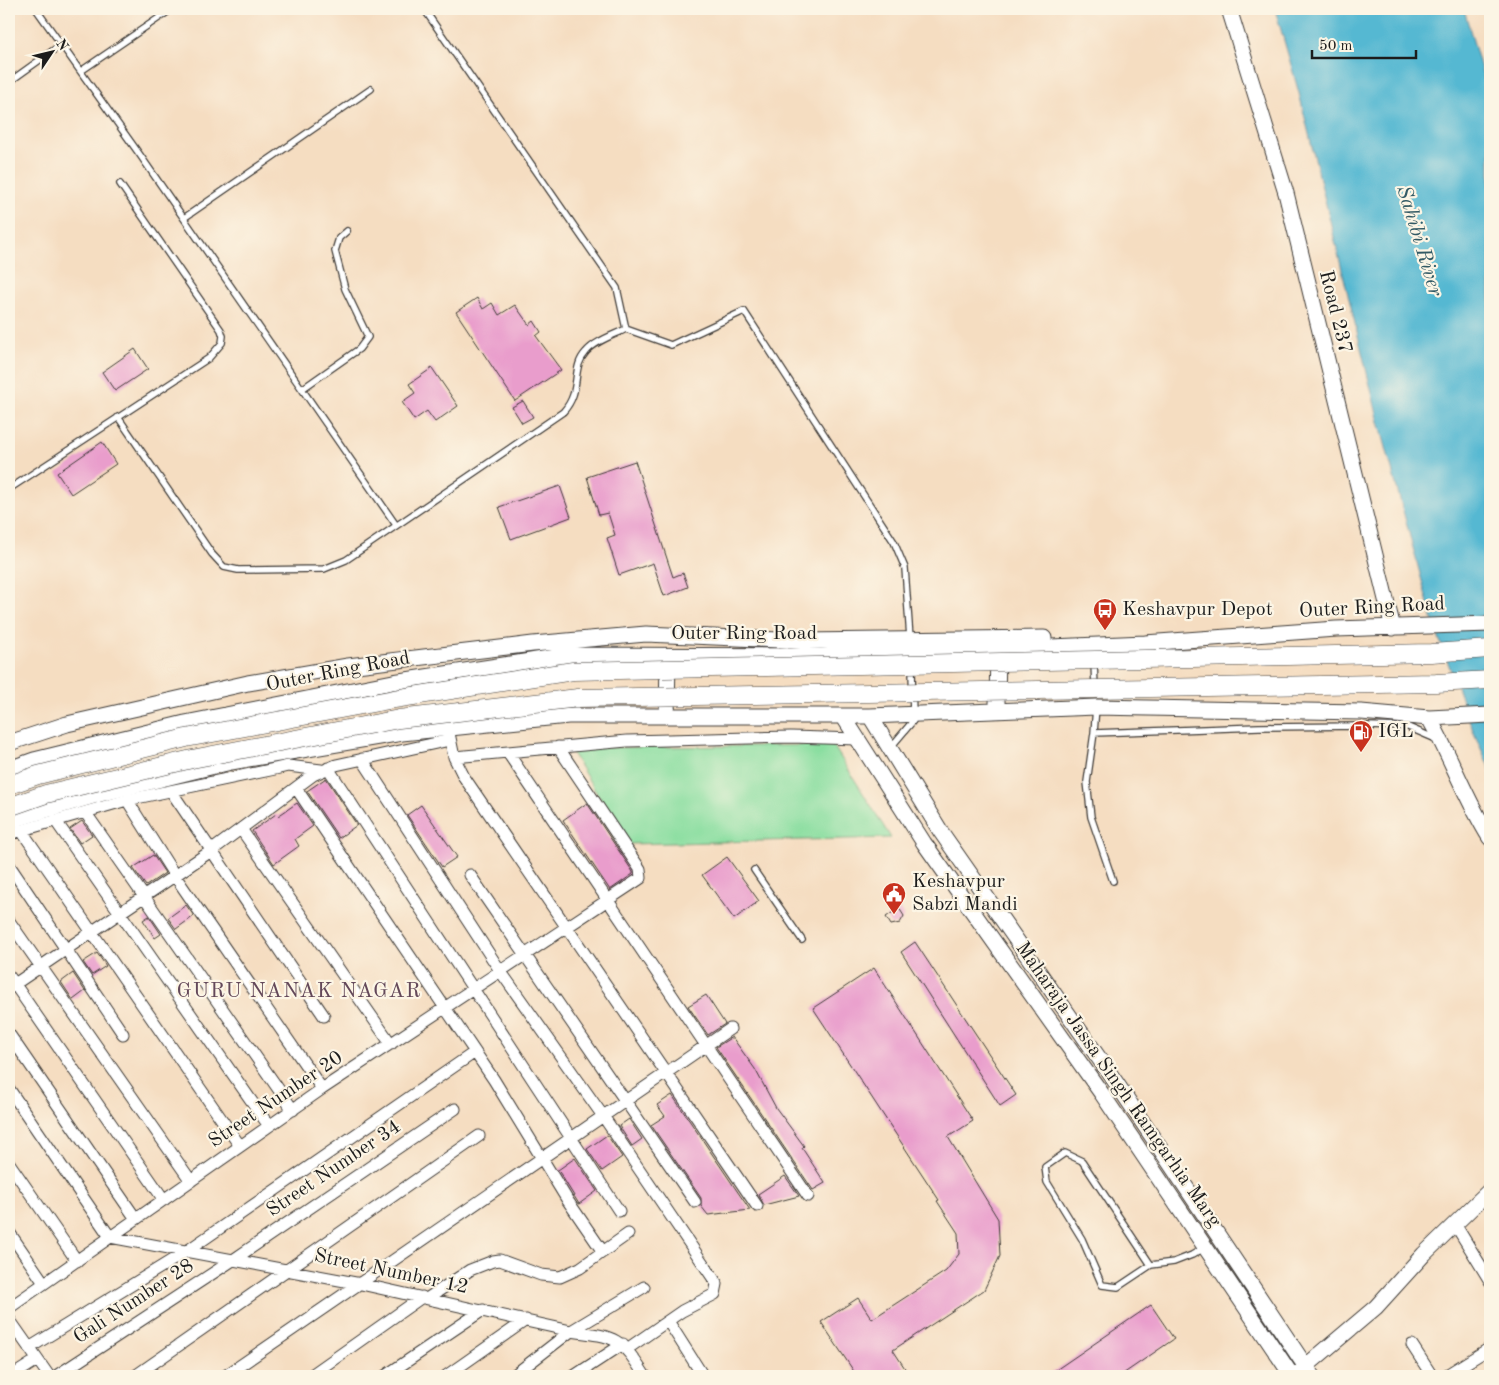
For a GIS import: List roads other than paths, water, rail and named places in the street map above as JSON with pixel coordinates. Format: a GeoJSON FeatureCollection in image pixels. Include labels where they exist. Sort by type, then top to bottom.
{"type":"FeatureCollection","features":[{"type":"Feature","properties":{"kind":"main road","name":"Outer Ring Road"},"geometry":{"type":"LineString","coordinates":[[9,785],[38,775],[186,738],[394,699],[573,672],[1422,653],[1490,649]]}},
{"type":"Feature","properties":{"kind":"main road"},"geometry":{"type":"LineString","coordinates":[[9,807],[46,794],[192,759],[399,719],[578,698],[1426,683],[1490,680]]}},
{"type":"Feature","properties":{"kind":"street","name":"Road 237"},"geometry":{"type":"LineString","coordinates":[[1229,9],[1286,193],[1393,628]]}},
{"type":"Feature","properties":{"kind":"street","name":"Outer Ring Road"},"geometry":{"type":"LineString","coordinates":[[9,769],[34,760],[185,723],[392,682],[569,655],[822,656],[910,645],[998,649],[1093,646],[1336,629],[1490,624]]}},
{"type":"Feature","properties":{"kind":"street"},"geometry":{"type":"LineString","coordinates":[[9,743],[67,724],[248,683],[348,666],[533,644],[646,634],[910,645],[1128,638],[1145,643]]}},
{"type":"Feature","properties":{"kind":"street"},"geometry":{"type":"LineString","coordinates":[[997,711],[998,649]]}},
{"type":"Feature","properties":{"kind":"street"},"geometry":{"type":"LineString","coordinates":[[667,716],[668,656]]}},
{"type":"Feature","properties":{"kind":"street"},"geometry":{"type":"LineString","coordinates":[[164,1200],[11,982],[42,967],[118,912],[146,896],[211,851],[324,769],[449,734],[568,716],[870,716],[1096,708],[1361,712],[1429,718],[1490,715]]}},
{"type":"Feature","properties":{"kind":"street","name":"Maharaja Jassa Singh Ramgarhia Marg"},"geometry":{"type":"LineString","coordinates":[[843,716],[924,843],[1102,1094],[1260,1328],[1301,1374]]}},
{"type":"Feature","properties":{"kind":"street","name":"Maharaja Jassa Singh Ramgarhia Marg"},"geometry":{"type":"LineString","coordinates":[[870,716],[941,832],[1117,1084],[1274,1319],[1301,1374]]}},
{"type":"Feature","properties":{"kind":"street"},"geometry":{"type":"LineString","coordinates":[[1429,718],[1442,742],[1472,809],[1490,838]]}},
{"type":"Feature","properties":{"kind":"street"},"geometry":{"type":"LineString","coordinates":[[9,821],[100,794],[231,762],[402,733],[449,734]]}},
{"type":"Feature","properties":{"kind":"street"},"geometry":{"type":"LineString","coordinates":[[449,734],[454,758],[464,777],[757,1206]]}},
{"type":"Feature","properties":{"kind":"street"},"geometry":{"type":"LineString","coordinates":[[454,758],[627,741],[857,739]]}},
{"type":"Feature","properties":{"kind":"street","name":"Street Number 20"},"geometry":{"type":"LineString","coordinates":[[9,1307],[322,1089],[641,878],[642,875],[558,747]]}},
{"type":"Feature","properties":{"kind":"street"},"geometry":{"type":"LineString","coordinates":[[508,753],[808,1196]]}},
{"type":"Feature","properties":{"kind":"street"},"geometry":{"type":"LineString","coordinates":[[362,759],[501,972],[603,1116],[717,1284],[715,1294],[699,1301],[578,1375]]}},
{"type":"Feature","properties":{"kind":"street"},"geometry":{"type":"LineString","coordinates":[[9,834],[127,800],[288,766],[324,769]]}},
{"type":"Feature","properties":{"kind":"street"},"geometry":{"type":"LineString","coordinates":[[324,769],[475,989],[570,1139],[619,1211]]}},
{"type":"Feature","properties":{"kind":"street"},"geometry":{"type":"LineString","coordinates":[[296,788],[476,1052],[541,1158],[602,1252]]}},
{"type":"Feature","properties":{"kind":"street"},"geometry":{"type":"LineString","coordinates":[[171,791],[324,1016]]}},
{"type":"Feature","properties":{"kind":"street"},"geometry":{"type":"LineString","coordinates":[[127,800],[175,876],[322,1089]]}},
{"type":"Feature","properties":{"kind":"street"},"geometry":{"type":"LineString","coordinates":[[85,812],[146,896],[294,1110]]}},
{"type":"Feature","properties":{"kind":"street"},"geometry":{"type":"LineString","coordinates":[[55,820],[269,1126]]}},
{"type":"Feature","properties":{"kind":"street"},"geometry":{"type":"LineString","coordinates":[[241,829],[391,1044]]}},
{"type":"Feature","properties":{"kind":"street"},"geometry":{"type":"LineString","coordinates":[[21,830],[240,1146]]}},
{"type":"Feature","properties":{"kind":"street"},"geometry":{"type":"LineString","coordinates":[[924,843],[941,832]]}},
{"type":"Feature","properties":{"kind":"street"},"geometry":{"type":"LineString","coordinates":[[9,865],[123,1034]]}},
{"type":"Feature","properties":{"kind":"street"},"geometry":{"type":"LineString","coordinates":[[470,875],[695,1202]]}},
{"type":"Feature","properties":{"kind":"street"},"geometry":{"type":"LineString","coordinates":[[9,921],[190,1181]]}},
{"type":"Feature","properties":{"kind":"street"},"geometry":{"type":"LineString","coordinates":[[225,1376],[730,1029]]}},
{"type":"Feature","properties":{"kind":"street"},"geometry":{"type":"LineString","coordinates":[[9,1034],[136,1219]]}},
{"type":"Feature","properties":{"kind":"street"},"geometry":{"type":"LineString","coordinates":[[29,1348],[187,1251],[476,1052]]}},
{"type":"Feature","properties":{"kind":"street"},"geometry":{"type":"LineString","coordinates":[[1102,1094],[1117,1084]]}},
{"type":"Feature","properties":{"kind":"street"},"geometry":{"type":"LineString","coordinates":[[9,1089],[110,1237]]}},
{"type":"Feature","properties":{"kind":"street","name":"Street Number 34"},"geometry":{"type":"LineString","coordinates":[[233,1260],[456,1109]]}},
{"type":"Feature","properties":{"kind":"street"},"geometry":{"type":"LineString","coordinates":[[136,1376],[479,1136]]}},
{"type":"Feature","properties":{"kind":"street"},"geometry":{"type":"LineString","coordinates":[[9,1163],[77,1261]]}},
{"type":"Feature","properties":{"kind":"street"},"geometry":{"type":"LineString","coordinates":[[1301,1374],[1376,1306],[1490,1190]]}},
{"type":"Feature","properties":{"kind":"street"},"geometry":{"type":"LineString","coordinates":[[1455,1224],[1485,1263],[1490,1281]]}},
{"type":"Feature","properties":{"kind":"street"},"geometry":{"type":"LineString","coordinates":[[9,1232],[44,1283]]}},
{"type":"Feature","properties":{"kind":"street"},"geometry":{"type":"LineString","coordinates":[[310,1376],[425,1297],[484,1263],[500,1260],[541,1275],[560,1277],[570,1274],[628,1234]]}},
{"type":"Feature","properties":{"kind":"street","name":"Street Number 12"},"geometry":{"type":"LineString","coordinates":[[110,1237],[361,1284],[571,1331],[599,1334],[613,1338],[625,1347]]}},
{"type":"Feature","properties":{"kind":"street"},"geometry":{"type":"LineString","coordinates":[[1216,1262],[1230,1252]]}},
{"type":"Feature","properties":{"kind":"street","name":"Gali Number 28"},"geometry":{"type":"LineString","coordinates":[[56,1376],[233,1260]]}},
{"type":"Feature","properties":{"kind":"street"},"geometry":{"type":"LineString","coordinates":[[512,1376],[571,1331],[644,1287]]}},
{"type":"Feature","properties":{"kind":"street"},"geometry":{"type":"LineString","coordinates":[[385,1376],[483,1310]]}},
{"type":"Feature","properties":{"kind":"street"},"geometry":{"type":"LineString","coordinates":[[9,1319],[49,1376]]}},
{"type":"Feature","properties":{"kind":"street"},"geometry":{"type":"LineString","coordinates":[[1260,1328],[1274,1319]]}},
{"type":"Feature","properties":{"kind":"street"},"geometry":{"type":"LineString","coordinates":[[446,1376],[526,1320]]}},
{"type":"Feature","properties":{"kind":"street"},"geometry":{"type":"LineString","coordinates":[[668,1321],[703,1376]]}},
{"type":"Feature","properties":{"kind":"street"},"geometry":{"type":"LineString","coordinates":[[1412,1345],[1432,1376]]}},
{"type":"Feature","properties":{"kind":"street"},"geometry":{"type":"LineString","coordinates":[[625,1347],[645,1376]]}},
{"type":"Feature","properties":{"kind":"street"},"geometry":{"type":"LineString","coordinates":[[1445,1376],[1490,1348]]}},
{"type":"Feature","properties":{"kind":"street"},"geometry":{"type":"LineString","coordinates":[[12,1376],[37,1360]]}},
{"type":"Feature","properties":{"kind":"lane"},"geometry":{"type":"LineString","coordinates":[[36,9],[184,218],[396,525]]}},
{"type":"Feature","properties":{"kind":"lane"},"geometry":{"type":"LineString","coordinates":[[81,71],[172,9]]}},
{"type":"Feature","properties":{"kind":"lane"},"geometry":{"type":"LineString","coordinates":[[424,9],[617,288],[626,329]]}},
{"type":"Feature","properties":{"kind":"lane"},"geometry":{"type":"LineString","coordinates":[[9,82],[62,44]]}},
{"type":"Feature","properties":{"kind":"lane"},"geometry":{"type":"LineString","coordinates":[[184,218],[372,89]]}},
{"type":"Feature","properties":{"kind":"lane"},"geometry":{"type":"LineString","coordinates":[[9,489],[209,358],[218,349],[223,336],[120,184]]}},
{"type":"Feature","properties":{"kind":"lane"},"geometry":{"type":"LineString","coordinates":[[302,389],[359,350],[368,337],[347,296],[336,251],[339,238],[347,231]]}},
{"type":"Feature","properties":{"kind":"lane"},"geometry":{"type":"LineString","coordinates":[[118,417],[212,554],[224,567],[238,570],[324,569],[346,560],[563,412],[572,402],[575,394],[579,364],[587,350],[626,329],[671,345],[744,312],[894,542],[905,568],[914,715],[913,721],[890,748]]}},
{"type":"Feature","properties":{"kind":"lane"},"geometry":{"type":"LineString","coordinates":[[1093,646],[1096,708],[1087,782],[1091,817],[1113,881]]}},
{"type":"Feature","properties":{"kind":"lane"},"geometry":{"type":"LineString","coordinates":[[1094,733],[1260,727],[1391,726],[1408,727],[1442,742]]}},
{"type":"Feature","properties":{"kind":"lane"},"geometry":{"type":"LineString","coordinates":[[754,870],[802,940]]}},
{"type":"Feature","properties":{"kind":"lane"},"geometry":{"type":"LineString","coordinates":[[1151,1265],[1082,1161],[1065,1153],[1045,1168],[1047,1182],[1082,1239],[1102,1284],[1118,1287],[1151,1265],[1174,1262],[1192,1255],[1206,1246]]}},
{"type":"Feature","properties":{"kind":"water","name":"Sahibi River"},"geometry":{"type":"Polygon","coordinates":[[[1275,9],[1464,9],[1490,100],[1490,769],[1474,733],[1433,622],[1377,414],[1299,93],[1275,9]]]}},
{"type":"Feature","properties":{"kind":"place","name":"Keshavpur Depot"},"geometry":{"type":"Point","coordinates":[1105,631]}},
{"type":"Feature","properties":{"kind":"place","name":"IGL"},"geometry":{"type":"Point","coordinates":[1361,753]}},
{"type":"Feature","properties":{"kind":"place","name":"Keshavpur Sabzi Mandi"},"geometry":{"type":"Point","coordinates":[894,915]}},
{"type":"Feature","properties":{"kind":"district","name":"GURU NANAK NAGAR"},"geometry":{"type":"Point","coordinates":[299,991]}}]}
